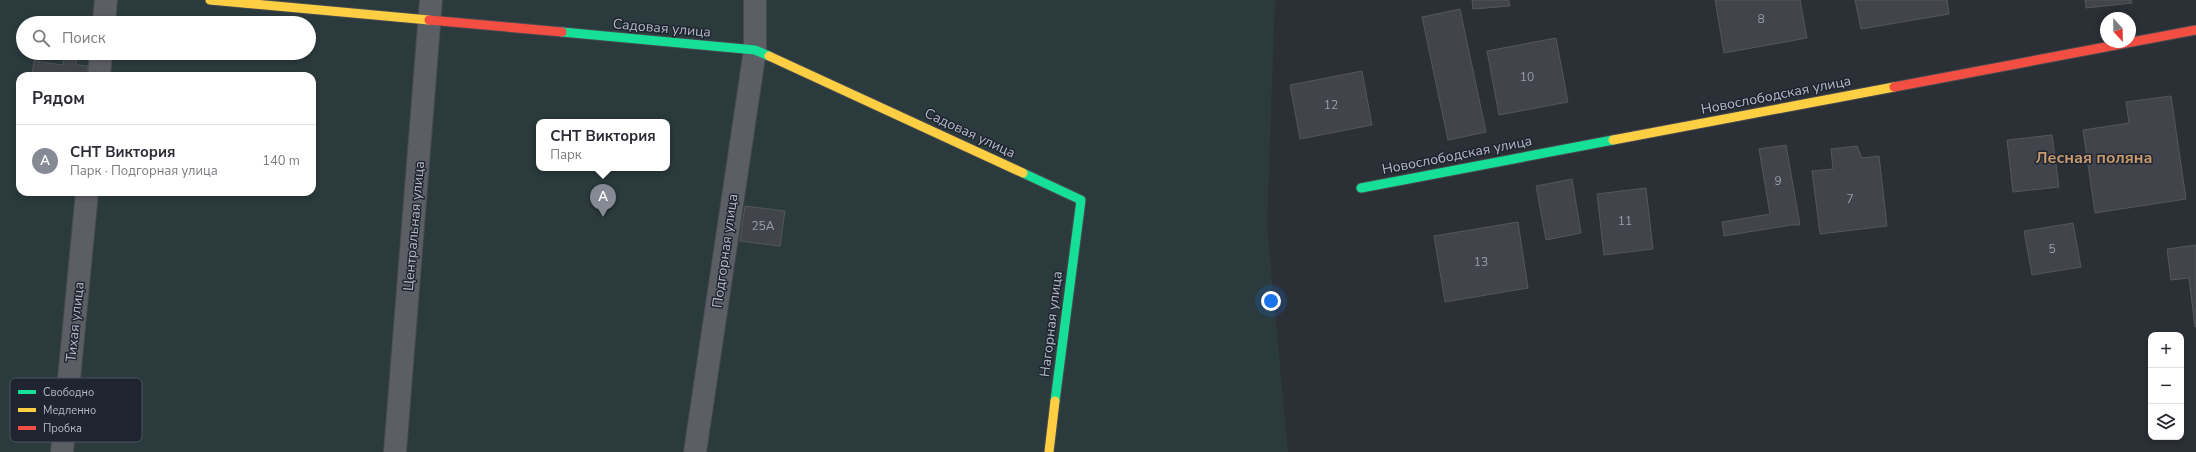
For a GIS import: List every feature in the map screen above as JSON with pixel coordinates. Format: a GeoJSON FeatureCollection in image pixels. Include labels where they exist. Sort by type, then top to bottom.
{"type":"FeatureCollection","features":[{"type":"Feature","properties":{"kind":"street"},"geometry":{"type":"LineString","coordinates":[[105,16],[106,0]]}},
{"type":"Feature","properties":{"kind":"street","name":"Садовая улица"},"geometry":{"type":"LineString","coordinates":[[210,0],[755,50],[1081,200]]}},
{"type":"Feature","properties":{"kind":"street","name":"Центральная улица"},"geometry":{"type":"LineString","coordinates":[[395,452],[432,0]]}},
{"type":"Feature","properties":{"kind":"street","name":"Подгорная улица"},"geometry":{"type":"LineString","coordinates":[[695,452],[755,50],[755,0]]}},
{"type":"Feature","properties":{"kind":"street","name":"Новослободская улица"},"geometry":{"type":"LineString","coordinates":[[1360,188],[2196,30]]}},
{"type":"Feature","properties":{"kind":"street"},"geometry":{"type":"LineString","coordinates":[[99,72],[100,60]]}},
{"type":"Feature","properties":{"kind":"street","name":"Тихая улица"},"geometry":{"type":"LineString","coordinates":[[69,378],[87,196]]}},
{"type":"Feature","properties":{"kind":"street","name":"Нагорная улица"},"geometry":{"type":"LineString","coordinates":[[1050,452],[1081,200]]}},
{"type":"Feature","properties":{"kind":"street","name":"Тихая улица"},"geometry":{"type":"LineString","coordinates":[[62,452],[63,442]]}},
{"type":"Feature","properties":{"kind":"shaded area"},"geometry":{"type":"Polygon","coordinates":[[[0,0],[1275,0],[1267,226],[1288,452],[0,452],[0,0]]]}},
{"type":"Feature","properties":{"kind":"building"},"geometry":{"type":"Polygon","coordinates":[[[1472,0],[1509,0],[1510,6],[1473,9],[1472,0]]]}},
{"type":"Feature","properties":{"kind":"building"},"geometry":{"type":"Polygon","coordinates":[[[1715,0],[1800,0],[1807,38],[1724,53],[1715,0]]]}},
{"type":"Feature","properties":{"kind":"building"},"geometry":{"type":"Polygon","coordinates":[[[1855,0],[1947,0],[1949,14],[1861,29],[1855,0]]]}},
{"type":"Feature","properties":{"kind":"building"},"geometry":{"type":"Polygon","coordinates":[[[2085,0],[2131,0],[2132,3],[2086,8],[2085,0]]]}},
{"type":"Feature","properties":{"kind":"building"},"geometry":{"type":"Polygon","coordinates":[[[1460,9],[1486,132],[1448,140],[1422,17],[1460,9]]]}},
{"type":"Feature","properties":{"kind":"building"},"geometry":{"type":"Polygon","coordinates":[[[1556,38],[1568,102],[1499,115],[1487,51],[1556,38]]]}},
{"type":"Feature","properties":{"kind":"building"},"geometry":{"type":"Polygon","coordinates":[[[63,60],[76,60],[76,65],[88,66],[87,72],[33,72],[34,61],[63,65],[63,60]]]}},
{"type":"Feature","properties":{"kind":"building"},"geometry":{"type":"Polygon","coordinates":[[[1362,71],[1372,125],[1300,139],[1290,85],[1362,71]]]}},
{"type":"Feature","properties":{"kind":"building"},"geometry":{"type":"Polygon","coordinates":[[[2171,96],[2186,199],[2095,213],[2083,130],[2129,123],[2126,102],[2171,96]]]}},
{"type":"Feature","properties":{"kind":"building"},"geometry":{"type":"Polygon","coordinates":[[[2052,135],[2059,187],[2013,192],[2007,140],[2052,135]]]}},
{"type":"Feature","properties":{"kind":"building"},"geometry":{"type":"Polygon","coordinates":[[[1786,145],[1800,225],[1791,225],[1724,236],[1722,222],[1770,214],[1759,149],[1786,145]]]}},
{"type":"Feature","properties":{"kind":"building"},"geometry":{"type":"Polygon","coordinates":[[[1857,146],[1862,158],[1879,156],[1887,226],[1820,234],[1812,171],[1833,169],[1831,149],[1857,146]]]}},
{"type":"Feature","properties":{"kind":"building"},"geometry":{"type":"Polygon","coordinates":[[[1572,179],[1581,233],[1546,240],[1536,186],[1572,179]]]}},
{"type":"Feature","properties":{"kind":"building"},"geometry":{"type":"Polygon","coordinates":[[[1646,188],[1653,249],[1604,255],[1597,194],[1646,188]]]}},
{"type":"Feature","properties":{"kind":"building"},"geometry":{"type":"Polygon","coordinates":[[[745,206],[785,211],[780,246],[740,241],[745,206]]]}},
{"type":"Feature","properties":{"kind":"building"},"geometry":{"type":"Polygon","coordinates":[[[1518,222],[1528,288],[1445,302],[1434,236],[1518,222]]]}},
{"type":"Feature","properties":{"kind":"building"},"geometry":{"type":"Polygon","coordinates":[[[2073,223],[2081,267],[2032,275],[2024,231],[2073,223]]]}},
{"type":"Feature","properties":{"kind":"building"},"geometry":{"type":"Polygon","coordinates":[[[2196,245],[2195,327],[2189,278],[2171,280],[2167,249],[2196,245]]]}},
{"type":"Feature","properties":{"kind":"traffic: fast"},"geometry":{"type":"LineString","coordinates":[[562,32],[755,50],[769,56]]}},
{"type":"Feature","properties":{"kind":"traffic: fast"},"geometry":{"type":"LineString","coordinates":[[1361,188],[1613,140]]}},
{"type":"Feature","properties":{"kind":"traffic: fast"},"geometry":{"type":"LineString","coordinates":[[1023,173],[1081,200],[1055,401]]}},
{"type":"Feature","properties":{"kind":"traffic: slow"},"geometry":{"type":"LineString","coordinates":[[210,0],[429,20]]}},
{"type":"Feature","properties":{"kind":"traffic: slow"},"geometry":{"type":"LineString","coordinates":[[769,56],[1023,173]]}},
{"type":"Feature","properties":{"kind":"traffic: slow"},"geometry":{"type":"LineString","coordinates":[[1613,140],[1894,87]]}},
{"type":"Feature","properties":{"kind":"traffic: slow"},"geometry":{"type":"LineString","coordinates":[[1049,452],[1055,401]]}},
{"type":"Feature","properties":{"kind":"traffic: jam"},"geometry":{"type":"LineString","coordinates":[[429,20],[562,32]]}},
{"type":"Feature","properties":{"kind":"traffic: jam"},"geometry":{"type":"LineString","coordinates":[[1894,87],[2196,30]]}},
{"type":"Feature","properties":{"kind":"place","name":"СНТ Виктория"},"geometry":{"type":"Point","coordinates":[603,217]}},
{"type":"Feature","properties":{"kind":"district","name":"Лесная поляна"},"geometry":{"type":"Point","coordinates":[2094,158]}}]}
